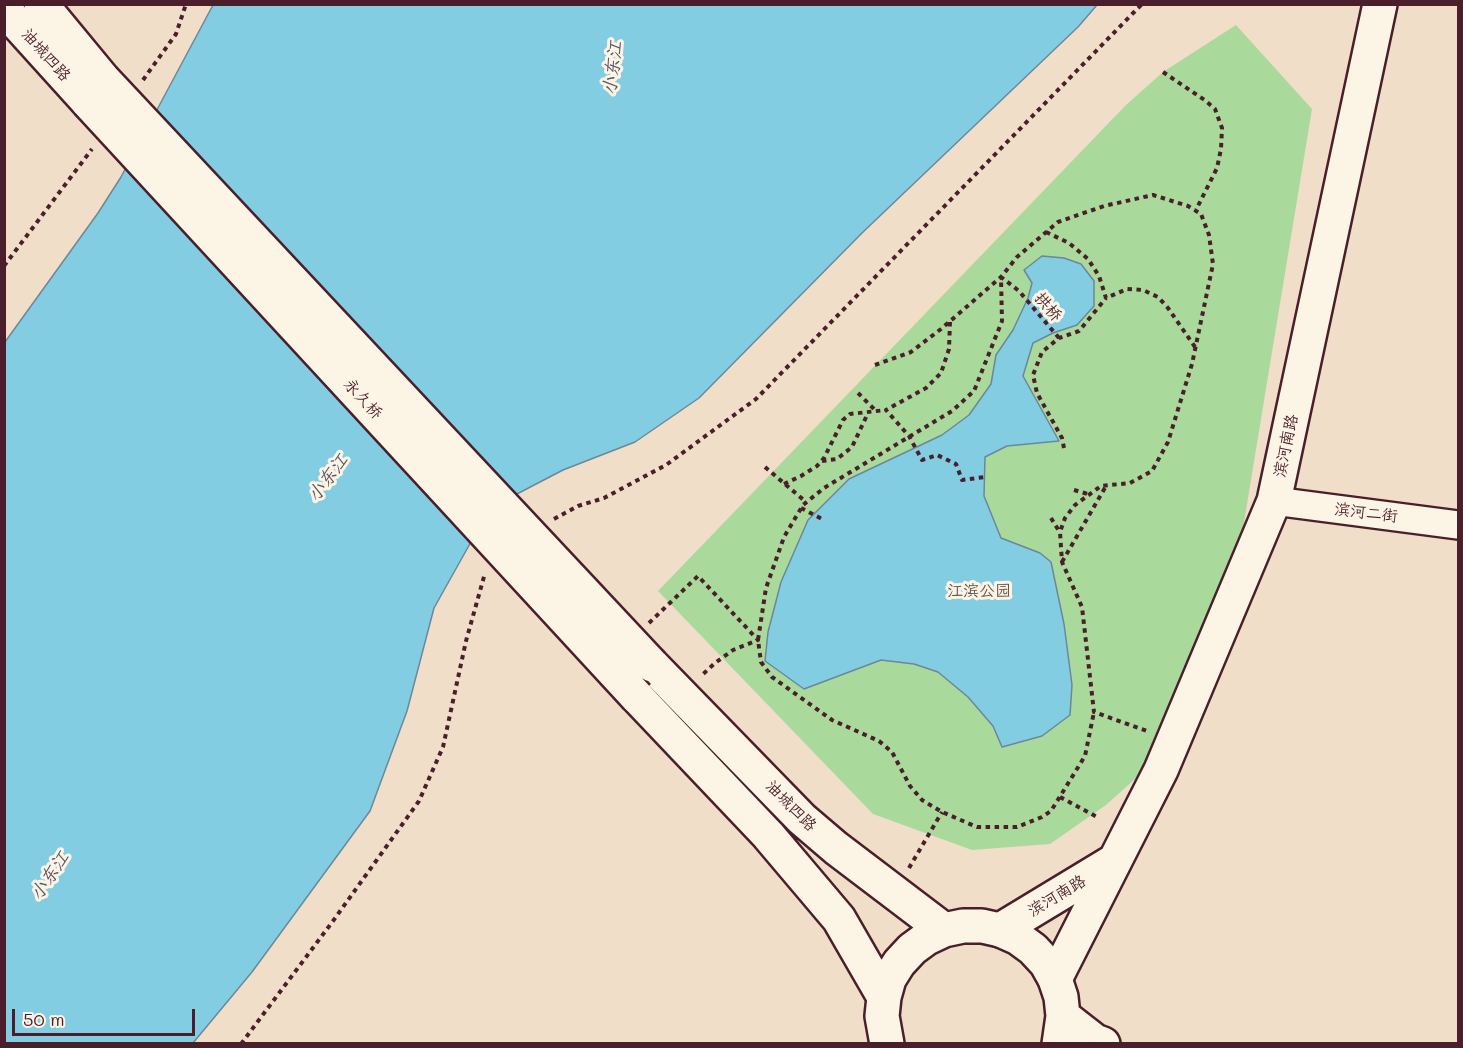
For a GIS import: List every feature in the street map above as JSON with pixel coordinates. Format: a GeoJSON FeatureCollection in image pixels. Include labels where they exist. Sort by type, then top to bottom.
{"type":"FeatureCollection","features":[{"type":"Feature","properties":{"kind":"main road","name":"油城四路"},"geometry":{"type":"LineString","coordinates":[[41,4],[96,90]]}},
{"type":"Feature","properties":{"kind":"main road","name":"滨河南路"},"geometry":{"type":"LineString","coordinates":[[1055,979],[1161,770],[1274,501],[1380,4]]}},
{"type":"Feature","properties":{"kind":"main road","name":"油城四路"},"geometry":{"type":"LineString","coordinates":[[4,9],[96,90]]}},
{"type":"Feature","properties":{"kind":"main road","name":"永久桥"},"geometry":{"type":"LineString","coordinates":[[96,90],[652,665]]}},
{"type":"Feature","properties":{"kind":"main road","name":"永久桥"},"geometry":{"type":"LineString","coordinates":[[96,90],[637,697],[768,836],[839,919],[884,998]]}},
{"type":"Feature","properties":{"kind":"main road","name":"油城四路"},"geometry":{"type":"LineString","coordinates":[[652,665],[802,819],[836,848],[944,930]]}},
{"type":"Feature","properties":{"kind":"main road","name":"滨河南路"},"geometry":{"type":"LineString","coordinates":[[1000,930],[1114,861]]}},
{"type":"Feature","properties":{"kind":"main road"},"geometry":{"type":"LineString","coordinates":[[883,1041],[884,998],[890,979],[899,963],[919,943],[944,930],[963,926],[982,926],[1000,930],[1018,938],[1046,963],[1061,997],[1061,1030],[1103,1044]]}},
{"type":"Feature","properties":{"kind":"street","name":"滨河二街"},"geometry":{"type":"LineString","coordinates":[[1274,501],[1458,525]]}},
{"type":"Feature","properties":{"kind":"path"},"geometry":{"type":"LineString","coordinates":[[549,522],[578,506],[604,498],[666,465],[756,399],[1142,4]]}},
{"type":"Feature","properties":{"kind":"path"},"geometry":{"type":"LineString","coordinates":[[1163,72],[1210,105],[1218,116],[1222,128],[1217,168],[1196,210]]}},
{"type":"Feature","properties":{"kind":"path"},"geometry":{"type":"LineString","coordinates":[[876,365],[911,352],[950,322],[1000,277],[1017,257],[1058,222],[1104,206],[1153,195],[1188,206],[1201,214],[1209,235],[1213,264],[1192,364],[1168,442],[1152,471],[1130,483],[1101,486],[1075,505],[1065,518],[1060,532],[1062,562],[1082,608],[1094,712],[1085,756],[1051,811],[1017,827],[977,827],[942,812],[922,800],[910,786],[892,752],[879,741],[832,720],[772,677],[761,662],[758,639],[766,588],[784,537],[806,502],[824,488],[951,411],[974,391],[1002,321],[1000,277]]}},
{"type":"Feature","properties":{"kind":"path"},"geometry":{"type":"LineString","coordinates":[[1047,232],[1069,243],[1088,259],[1099,276],[1106,298]]}},
{"type":"Feature","properties":{"kind":"path","name":"拱桥"},"geometry":{"type":"LineString","coordinates":[[1000,277],[1019,291],[1059,338]]}},
{"type":"Feature","properties":{"kind":"path"},"geometry":{"type":"LineString","coordinates":[[1064,448],[1062,438],[1036,393],[1034,375],[1042,352],[1059,338],[1079,331],[1106,298],[1127,289],[1143,290],[1158,297],[1195,348]]}},
{"type":"Feature","properties":{"kind":"path"},"geometry":{"type":"LineString","coordinates":[[784,484],[801,476],[821,461],[843,420],[850,414],[886,410],[926,388],[941,373],[949,349],[950,322]]}},
{"type":"Feature","properties":{"kind":"path"},"geometry":{"type":"LineString","coordinates":[[858,393],[876,411]]}},
{"type":"Feature","properties":{"kind":"path"},"geometry":{"type":"LineString","coordinates":[[886,410],[909,436],[921,460],[937,455],[956,464],[962,480],[985,477]]}},
{"type":"Feature","properties":{"kind":"path"},"geometry":{"type":"LineString","coordinates":[[821,461],[837,459],[852,447],[868,413]]}},
{"type":"Feature","properties":{"kind":"path"},"geometry":{"type":"LineString","coordinates":[[765,467],[806,502]]}},
{"type":"Feature","properties":{"kind":"path"},"geometry":{"type":"LineString","coordinates":[[1062,562],[1106,486]]}},
{"type":"Feature","properties":{"kind":"path"},"geometry":{"type":"LineString","coordinates":[[1074,490],[1089,495]]}},
{"type":"Feature","properties":{"kind":"path"},"geometry":{"type":"LineString","coordinates":[[801,508],[824,520]]}},
{"type":"Feature","properties":{"kind":"path"},"geometry":{"type":"LineString","coordinates":[[1052,518],[1060,532]]}},
{"type":"Feature","properties":{"kind":"path"},"geometry":{"type":"LineString","coordinates":[[241,1044],[419,801],[443,747],[466,641],[486,571]]}},
{"type":"Feature","properties":{"kind":"path"},"geometry":{"type":"LineString","coordinates":[[630,641],[698,576],[758,639]]}},
{"type":"Feature","properties":{"kind":"path"},"geometry":{"type":"LineString","coordinates":[[681,695],[715,663],[733,650],[758,639]]}},
{"type":"Feature","properties":{"kind":"path"},"geometry":{"type":"LineString","coordinates":[[1094,712],[1173,740]]}},
{"type":"Feature","properties":{"kind":"path"},"geometry":{"type":"LineString","coordinates":[[1060,797],[1099,818]]}},
{"type":"Feature","properties":{"kind":"path"},"geometry":{"type":"LineString","coordinates":[[895,893],[942,812]]}},
{"type":"Feature","properties":{"kind":"green space","name":"江滨公园"},"geometry":{"type":"Polygon","coordinates":[[[1236,25],[1312,109],[1237,565],[1174,729],[1135,779],[1106,805],[1050,844],[972,850],[873,814],[658,591],[1126,105],[1163,72],[1236,25]]]}},
{"type":"Feature","properties":{"kind":"water","name":"小东江"},"geometry":{"type":"Polygon","coordinates":[[[213,5],[1097,5],[1078,27],[862,233],[699,398],[635,442],[563,470],[490,508],[434,608],[407,711],[370,811],[252,972],[193,1043],[5,1044],[5,342],[98,213],[121,177],[213,5]]]}},
{"type":"Feature","properties":{"kind":"water"},"geometry":{"type":"Polygon","coordinates":[[[1042,256],[1064,258],[1081,264],[1094,281],[1094,306],[1077,325],[1033,343],[1023,376],[1059,441],[1007,446],[985,457],[984,496],[1001,538],[1040,553],[1051,562],[1064,624],[1072,685],[1070,715],[1042,736],[1002,747],[993,726],[968,697],[938,672],[914,664],[881,660],[804,689],[765,661],[768,632],[781,582],[808,520],[849,479],[942,435],[969,415],[991,384],[996,355],[1013,330],[1028,298],[1032,283],[1024,270],[1042,256]]]}}]}
